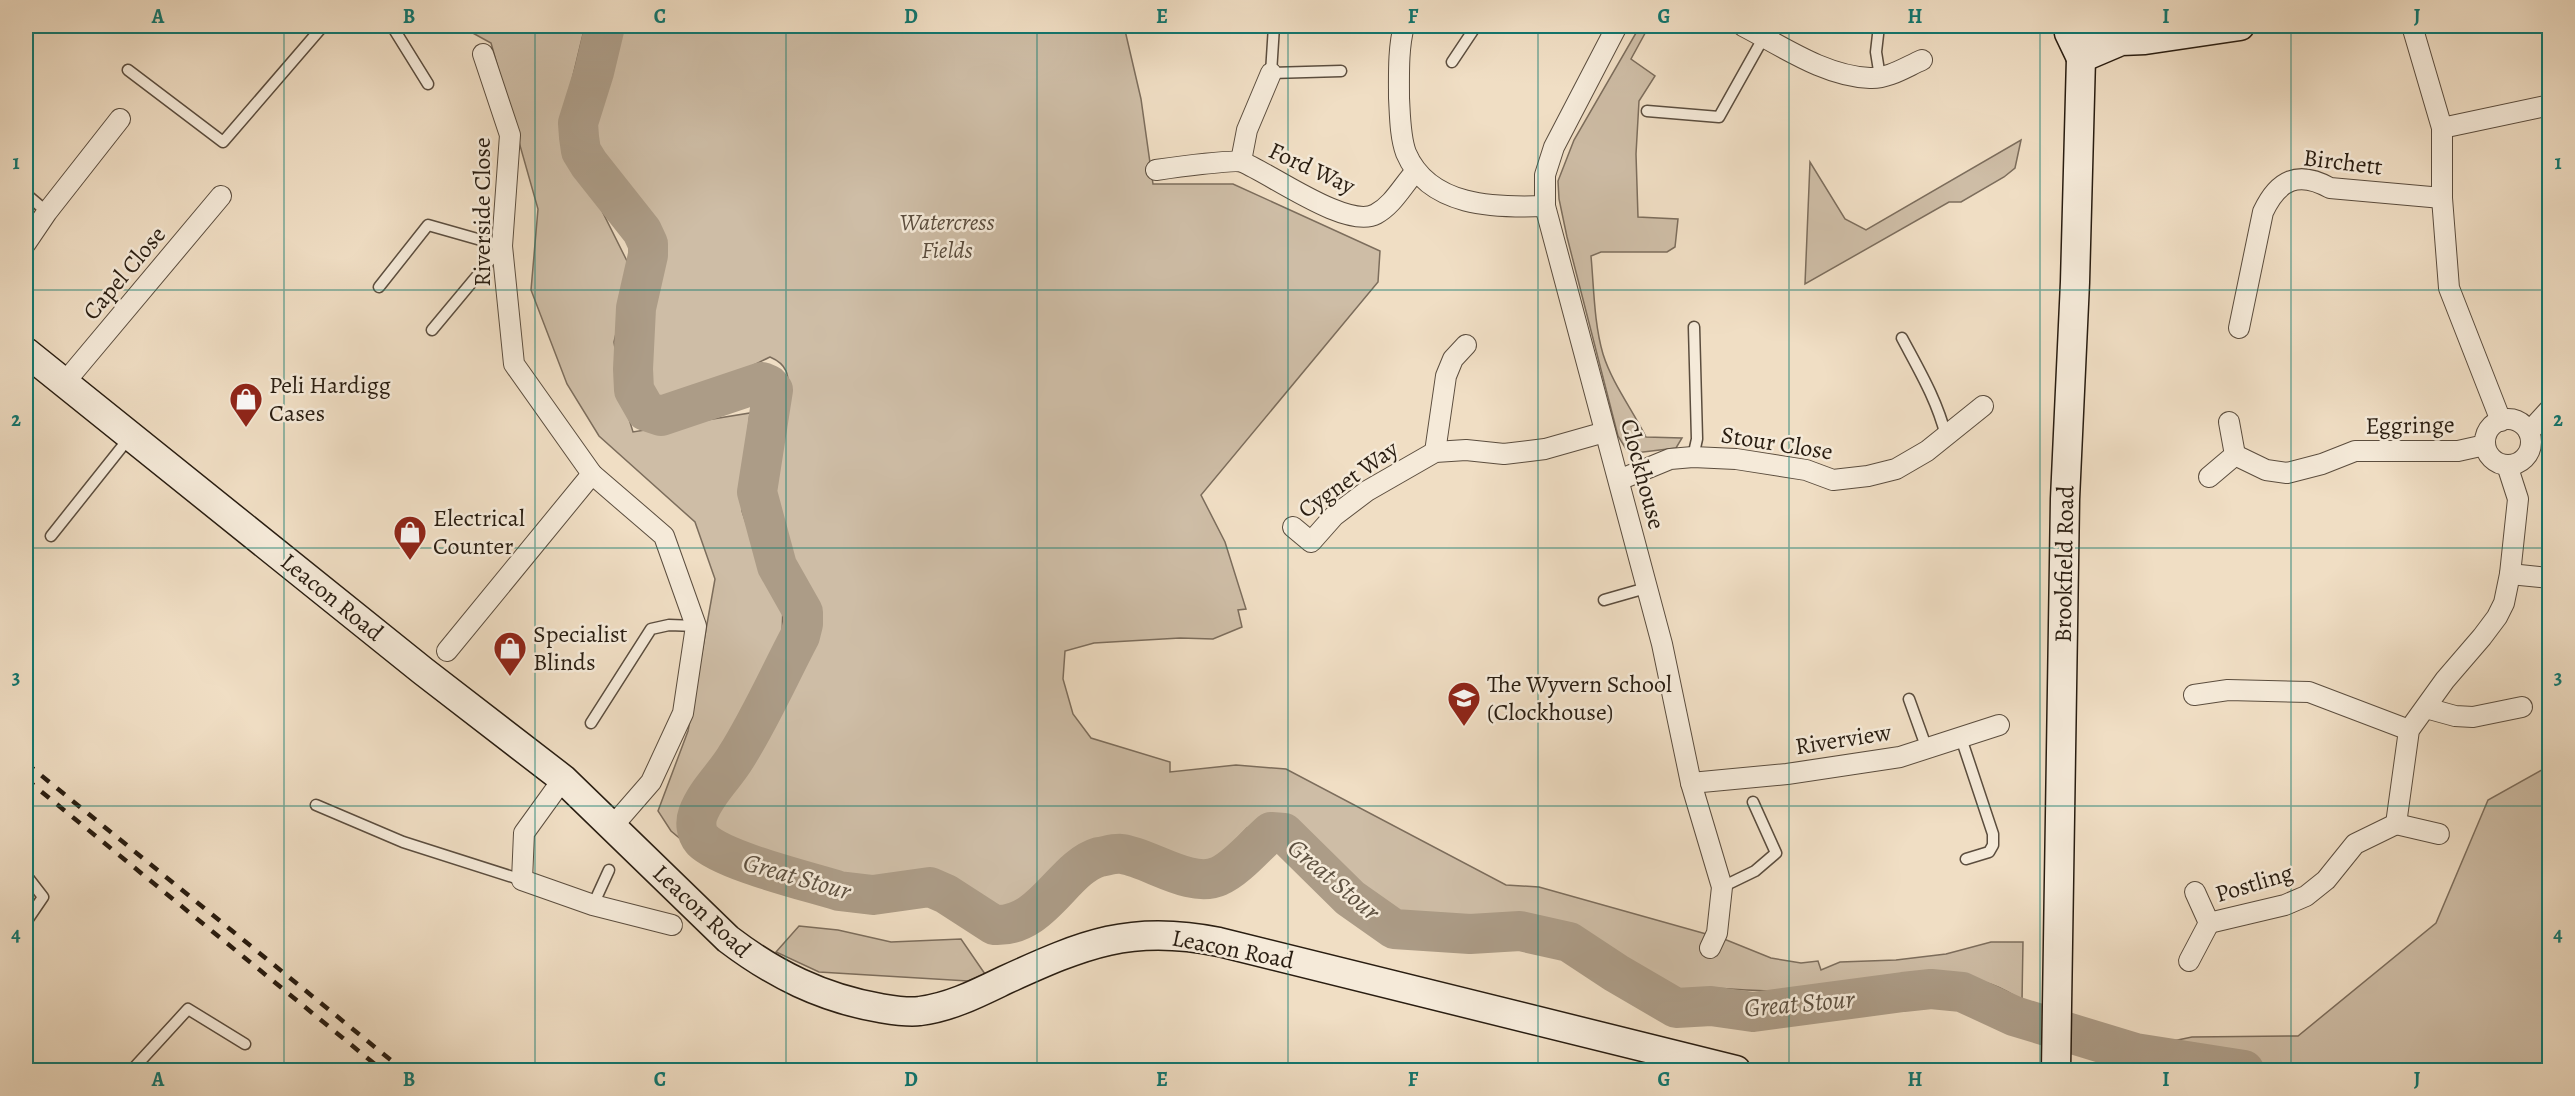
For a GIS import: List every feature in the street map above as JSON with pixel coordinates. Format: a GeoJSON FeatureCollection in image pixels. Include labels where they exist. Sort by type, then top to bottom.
{"type":"FeatureCollection","features":[{"type":"Feature","properties":{"kind":"street"},"geometry":{"type":"LineString","coordinates":[[1404,26],[1399,79],[1400,115],[1406,151],[1416,171],[1449,196],[1479,205],[1545,206]]}},
{"type":"Feature","properties":{"kind":"street","name":"Clockhouse"},"geometry":{"type":"LineString","coordinates":[[1617,26],[1554,147],[1545,175],[1545,206],[1662,644],[1691,783],[1722,887],[1717,933],[1710,948]]}},
{"type":"Feature","properties":{"kind":"street"},"geometry":{"type":"LineString","coordinates":[[1743,26],[1767,31],[1819,66],[1871,79],[1893,74],[1922,60]]}},
{"type":"Feature","properties":{"kind":"street","name":"Brookfield Road"},"geometry":{"type":"LineString","coordinates":[[2068,26],[2081,58]]}},
{"type":"Feature","properties":{"kind":"street","name":"Brookfield Road"},"geometry":{"type":"LineString","coordinates":[[2056,1067],[2064,510],[2075,282],[2081,58],[2090,26]]}},
{"type":"Feature","properties":{"kind":"street"},"geometry":{"type":"LineString","coordinates":[[2081,58],[2121,40],[2145,40],[2240,26]]}},
{"type":"Feature","properties":{"kind":"street"},"geometry":{"type":"LineString","coordinates":[[2412,26],[2442,128],[2442,198],[2448,288],[2501,421]]}},
{"type":"Feature","properties":{"kind":"street","name":"Riverside Close"},"geometry":{"type":"LineString","coordinates":[[483,54],[510,135],[502,246],[514,364],[592,474],[664,536],[696,626],[682,713],[651,782],[611,828]]}},
{"type":"Feature","properties":{"kind":"street","name":"Ford Way"},"geometry":{"type":"LineString","coordinates":[[1241,161],[1247,130],[1271,73]]}},
{"type":"Feature","properties":{"kind":"street"},"geometry":{"type":"LineString","coordinates":[[2442,128],[2550,105]]}},
{"type":"Feature","properties":{"kind":"street"},"geometry":{"type":"LineString","coordinates":[[26,243],[47,212],[120,119]]}},
{"type":"Feature","properties":{"kind":"street","name":"Ford Way"},"geometry":{"type":"LineString","coordinates":[[1156,170],[1241,161],[1328,207],[1358,216],[1374,216],[1386,207],[1416,171]]}},
{"type":"Feature","properties":{"kind":"street","name":"Birchett"},"geometry":{"type":"LineString","coordinates":[[2239,328],[2263,212],[2269,198],[2280,187],[2298,178],[2316,180],[2330,188],[2442,198]]}},
{"type":"Feature","properties":{"kind":"street","name":"Capel Close"},"geometry":{"type":"LineString","coordinates":[[64,382],[221,196]]}},
{"type":"Feature","properties":{"kind":"street","name":"Cygnet Way"},"geometry":{"type":"LineString","coordinates":[[1435,452],[1446,376],[1453,359],[1466,345]]}},
{"type":"Feature","properties":{"kind":"street","name":"Leacon Road"},"geometry":{"type":"LineString","coordinates":[[26,352],[423,671],[563,779],[712,924],[754,959],[813,990],[865,1005],[918,1012],[953,1004],[1087,945],[1142,934],[1168,934],[1219,942],[1736,1071]]}},
{"type":"Feature","properties":{"kind":"street","name":"Stour Close"},"geometry":{"type":"LineString","coordinates":[[1619,480],[1670,459],[1693,457],[1736,459],[1794,468],[1833,480],[1868,477],[1896,469],[1946,436],[1983,406]]}},
{"type":"Feature","properties":{"kind":"street"},"geometry":{"type":"LineString","coordinates":[[2529,432],[2550,409]]}},
{"type":"Feature","properties":{"kind":"street"},"geometry":{"type":"LineString","coordinates":[[2507,419],[2520,423],[2529,432],[2531,440],[2527,455],[2522,460],[2507,465],[2494,460],[2485,445],[2489,430],[2501,421],[2507,419]]}},
{"type":"Feature","properties":{"kind":"street"},"geometry":{"type":"LineString","coordinates":[[2209,477],[2235,455],[2229,422]]}},
{"type":"Feature","properties":{"kind":"street","name":"Cygnet Way"},"geometry":{"type":"LineString","coordinates":[[1293,527],[1311,542],[1335,516],[1367,491],[1435,452],[1466,450],[1504,454],[1545,450],[1605,432]]}},
{"type":"Feature","properties":{"kind":"street","name":"Eggringe"},"geometry":{"type":"LineString","coordinates":[[2235,455],[2266,470],[2287,473],[2322,464],[2355,451],[2457,452],[2485,445]]}},
{"type":"Feature","properties":{"kind":"street"},"geometry":{"type":"LineString","coordinates":[[2439,834],[2396,824],[2409,730],[2445,680],[2497,617],[2504,603],[2510,574],[2518,499],[2507,465]]}},
{"type":"Feature","properties":{"kind":"street"},"geometry":{"type":"LineString","coordinates":[[447,651],[592,474]]}},
{"type":"Feature","properties":{"kind":"street"},"geometry":{"type":"LineString","coordinates":[[2510,574],[2550,578]]}},
{"type":"Feature","properties":{"kind":"street"},"geometry":{"type":"LineString","coordinates":[[2194,695],[2228,690],[2309,692],[2409,730]]}},
{"type":"Feature","properties":{"kind":"street"},"geometry":{"type":"LineString","coordinates":[[2426,708],[2473,717],[2522,707]]}},
{"type":"Feature","properties":{"kind":"street","name":"Riverview"},"geometry":{"type":"LineString","coordinates":[[1691,783],[1787,774],[1900,757],[1999,725]]}},
{"type":"Feature","properties":{"kind":"street"},"geometry":{"type":"LineString","coordinates":[[563,779],[524,833],[522,880],[593,905],[672,925]]}},
{"type":"Feature","properties":{"kind":"street","name":"Postling"},"geometry":{"type":"LineString","coordinates":[[2189,961],[2209,922],[2306,897],[2326,880],[2355,844],[2396,824]]}},
{"type":"Feature","properties":{"kind":"street","name":"Postling"},"geometry":{"type":"LineString","coordinates":[[2195,892],[2209,922]]}},
{"type":"Feature","properties":{"kind":"lane"},"geometry":{"type":"LineString","coordinates":[[128,70],[223,141],[323,26]]}},
{"type":"Feature","properties":{"kind":"lane"},"geometry":{"type":"LineString","coordinates":[[392,26],[428,84]]}},
{"type":"Feature","properties":{"kind":"lane"},"geometry":{"type":"LineString","coordinates":[[1274,26],[1271,73],[1341,71]]}},
{"type":"Feature","properties":{"kind":"lane"},"geometry":{"type":"LineString","coordinates":[[1452,62],[1476,26]]}},
{"type":"Feature","properties":{"kind":"lane"},"geometry":{"type":"LineString","coordinates":[[1880,26],[1876,52],[1880,77]]}},
{"type":"Feature","properties":{"kind":"lane"},"geometry":{"type":"LineString","coordinates":[[1647,111],[1719,117],[1767,31]]}},
{"type":"Feature","properties":{"kind":"lane"},"geometry":{"type":"LineString","coordinates":[[26,194],[47,212]]}},
{"type":"Feature","properties":{"kind":"lane"},"geometry":{"type":"LineString","coordinates":[[379,287],[428,225],[502,246],[432,330]]}},
{"type":"Feature","properties":{"kind":"lane"},"geometry":{"type":"LineString","coordinates":[[1693,457],[1697,439],[1694,327]]}},
{"type":"Feature","properties":{"kind":"lane"},"geometry":{"type":"LineString","coordinates":[[1902,338],[1931,391],[1946,436]]}},
{"type":"Feature","properties":{"kind":"lane"},"geometry":{"type":"LineString","coordinates":[[51,536],[131,436]]}},
{"type":"Feature","properties":{"kind":"lane"},"geometry":{"type":"LineString","coordinates":[[1604,600],[1646,588]]}},
{"type":"Feature","properties":{"kind":"lane"},"geometry":{"type":"LineString","coordinates":[[591,723],[651,629],[669,625],[696,626]]}},
{"type":"Feature","properties":{"kind":"lane"},"geometry":{"type":"LineString","coordinates":[[1909,699],[1927,749]]}},
{"type":"Feature","properties":{"kind":"lane"},"geometry":{"type":"LineString","coordinates":[[1961,738],[1993,834],[1993,845],[1989,852],[1966,859]]}},
{"type":"Feature","properties":{"kind":"lane"},"geometry":{"type":"LineString","coordinates":[[1722,887],[1755,871],[1776,853],[1753,802]]}},
{"type":"Feature","properties":{"kind":"lane"},"geometry":{"type":"LineString","coordinates":[[316,805],[403,842],[522,880]]}},
{"type":"Feature","properties":{"kind":"lane"},"geometry":{"type":"LineString","coordinates":[[593,905],[609,870]]}},
{"type":"Feature","properties":{"kind":"lane"},"geometry":{"type":"LineString","coordinates":[[26,874],[43,897],[26,922]]}},
{"type":"Feature","properties":{"kind":"lane"},"geometry":{"type":"LineString","coordinates":[[132,1071],[188,1009],[245,1044]]}},
{"type":"Feature","properties":{"kind":"green space"},"geometry":{"type":"Polygon","coordinates":[[[460,26],[585,26],[564,113],[566,157],[599,205],[631,269],[614,342],[623,399],[633,432],[750,413],[743,475],[742,511],[757,556],[783,605],[782,635],[754,699],[681,817],[683,841],[671,831],[658,811],[688,731],[715,579],[695,522],[599,436],[567,384],[531,290],[538,209],[491,43],[460,26]]]}},
{"type":"Feature","properties":{"kind":"green space","name":"Watercress Fields"},"geometry":{"type":"Polygon","coordinates":[[[621,26],[1124,26],[1141,99],[1153,184],[1233,184],[1380,251],[1378,282],[1201,495],[1225,542],[1246,609],[1238,610],[1242,627],[1213,639],[1180,638],[1094,643],[1065,651],[1063,679],[1073,714],[1091,738],[1170,762],[1170,772],[1236,765],[1286,769],[1506,885],[1539,887],[1724,939],[1771,958],[1801,963],[1818,961],[1821,970],[1840,962],[1896,960],[1946,954],[1991,942],[2023,942],[2022,1001],[1999,987],[1976,980],[1952,977],[1929,978],[1831,992],[1712,988],[1695,996],[1683,998],[1668,991],[1620,955],[1561,926],[1516,918],[1444,925],[1416,922],[1387,913],[1365,900],[1341,877],[1306,833],[1284,819],[1265,819],[1247,828],[1218,859],[1202,868],[1129,843],[1101,845],[1085,852],[1031,899],[1015,907],[997,911],[982,907],[949,884],[932,877],[914,876],[867,885],[847,886],[825,881],[771,859],[721,843],[709,829],[711,810],[716,802],[737,783],[752,762],[802,667],[811,646],[816,625],[815,608],[785,555],[774,523],[770,502],[769,469],[785,409],[788,381],[783,366],[770,357],[692,393],[660,401],[648,401],[642,381],[650,298],[657,285],[659,261],[657,238],[592,147],[589,127],[621,26]]]}},
{"type":"Feature","properties":{"kind":"green space"},"geometry":{"type":"Polygon","coordinates":[[[1640,26],[1649,26],[1631,59],[1655,76],[1639,101],[1636,154],[1638,217],[1678,219],[1675,247],[1667,252],[1601,252],[1591,256],[1595,306],[1600,342],[1607,365],[1646,437],[1682,438],[1676,448],[1635,453],[1626,449],[1618,436],[1567,237],[1559,199],[1558,181],[1574,140],[1640,26]]]}},
{"type":"Feature","properties":{"kind":"green space"},"geometry":{"type":"Polygon","coordinates":[[[2021,140],[2015,168],[2004,177],[1961,202],[1949,202],[1805,284],[1810,162],[1845,219],[1866,230],[2021,140]]]}},
{"type":"Feature","properties":{"kind":"green space"},"geometry":{"type":"Polygon","coordinates":[[[2549,766],[2549,1070],[2105,1070],[2105,1055],[2192,1037],[2298,1036],[2436,923],[2488,800],[2549,766]]]}},
{"type":"Feature","properties":{"kind":"green space"},"geometry":{"type":"Polygon","coordinates":[[[799,926],[838,930],[891,942],[961,939],[985,974],[968,981],[819,972],[776,952],[799,926]]]}},
{"type":"Feature","properties":{"kind":"waterway","name":"Great Stour"},"geometry":{"type":"LineString","coordinates":[[605,26],[578,123],[579,137],[581,151],[589,164],[642,231],[648,244],[648,255],[636,308],[634,390],[646,411],[661,416],[762,382],[773,390],[757,492],[777,566],[803,612],[800,636],[761,713],[736,757],[701,806],[696,824],[698,834],[713,848],[746,863],[839,891],[873,895],[930,887],[946,894],[994,925],[1011,923],[1026,917],[1039,908],[1086,863],[1099,857],[1122,854],[1183,876],[1208,879],[1226,873],[1271,832],[1284,833],[1350,898],[1394,929],[1470,934],[1520,931],[1569,942],[1676,1008],[1711,1006],[1753,1012],[1931,989],[1962,992],[2014,1016],[2135,1053],[2244,1070]]}},
{"type":"Feature","properties":{"kind":"railway"},"geometry":{"type":"LineString","coordinates":[[26,763],[403,1070]]}},
{"type":"Feature","properties":{"kind":"railway"},"geometry":{"type":"LineString","coordinates":[[26,779],[382,1070]]}},
{"type":"Feature","properties":{"kind":"place","name":"Peli Hardigg Cases"},"geometry":{"type":"Point","coordinates":[246,428]}},
{"type":"Feature","properties":{"kind":"place","name":"Electrical Counter"},"geometry":{"type":"Point","coordinates":[410,561]}},
{"type":"Feature","properties":{"kind":"place","name":"Specialist Blinds"},"geometry":{"type":"Point","coordinates":[510,677]}},
{"type":"Feature","properties":{"kind":"place","name":"The Wyvern School (Clockhouse)"},"geometry":{"type":"Point","coordinates":[1464,727]}}]}
